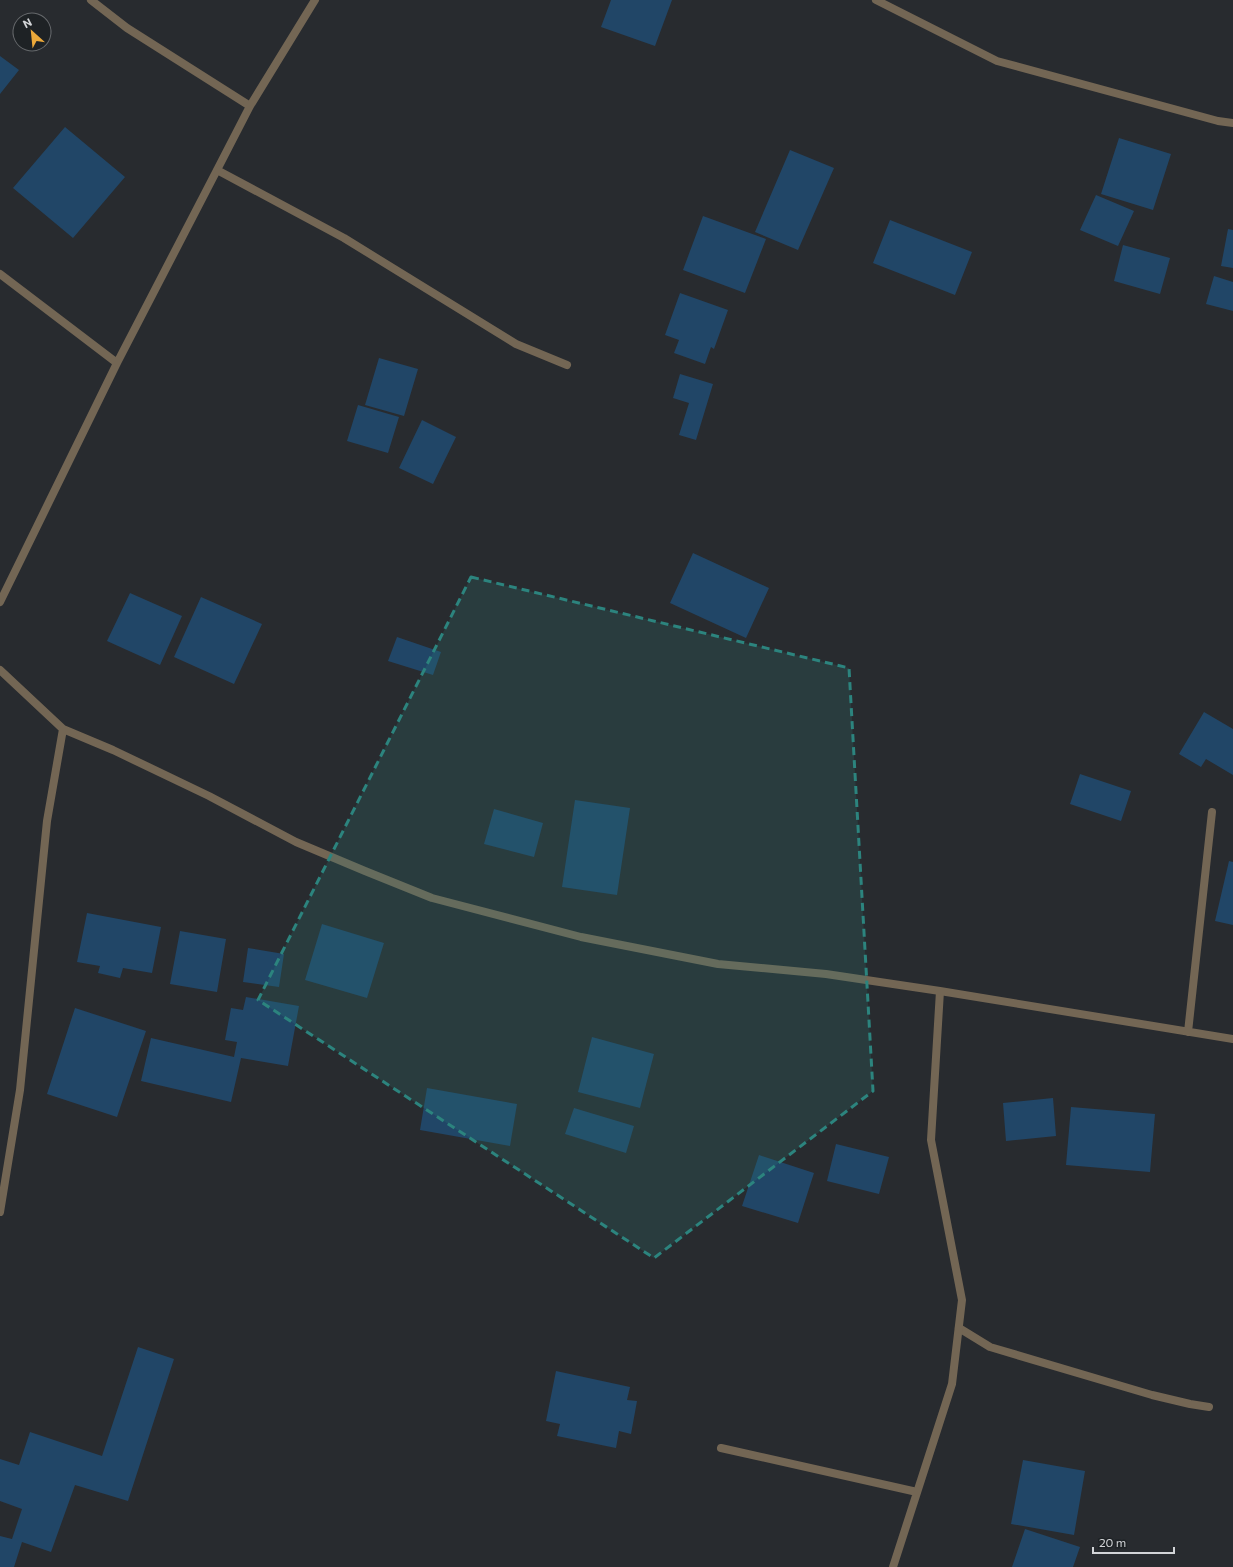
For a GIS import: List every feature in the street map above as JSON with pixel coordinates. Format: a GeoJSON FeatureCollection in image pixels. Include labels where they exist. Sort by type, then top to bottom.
{"type":"FeatureCollection","features":[{"type":"Feature","properties":{"kind":"street"},"geometry":{"type":"LineString","coordinates":[[91,0],[127,28],[250,106]]}},
{"type":"Feature","properties":{"kind":"street"},"geometry":{"type":"LineString","coordinates":[[0,602],[117,363],[250,106],[315,0]]}},
{"type":"Feature","properties":{"kind":"street"},"geometry":{"type":"LineString","coordinates":[[876,0],[997,60],[1233,124]]}},
{"type":"Feature","properties":{"kind":"street"},"geometry":{"type":"LineString","coordinates":[[217,170],[344,238],[516,344],[567,365]]}},
{"type":"Feature","properties":{"kind":"street"},"geometry":{"type":"LineString","coordinates":[[0,274],[117,363]]}},
{"type":"Feature","properties":{"kind":"street"},"geometry":{"type":"LineString","coordinates":[[0,670],[63,729],[113,750],[209,796],[296,842],[432,898],[581,937],[718,964],[826,974],[1233,1039]]}},
{"type":"Feature","properties":{"kind":"street"},"geometry":{"type":"LineString","coordinates":[[0,1212],[20,1090],[47,821],[63,729]]}},
{"type":"Feature","properties":{"kind":"street"},"geometry":{"type":"LineString","coordinates":[[1188,1032],[1212,812]]}},
{"type":"Feature","properties":{"kind":"street"},"geometry":{"type":"LineString","coordinates":[[893,1567],[952,1384],[962,1300],[931,1140],[940,991]]}},
{"type":"Feature","properties":{"kind":"street"},"geometry":{"type":"LineString","coordinates":[[959,1328],[990,1347],[1152,1395],[1209,1407]]}},
{"type":"Feature","properties":{"kind":"street"},"geometry":{"type":"LineString","coordinates":[[721,1448],[917,1492]]}},
{"type":"Feature","properties":{"kind":"highlighted area"},"geometry":{"type":"Polygon","coordinates":[[[471,577],[849,668],[873,1091],[654,1258],[258,1000],[471,577]]]}},
{"type":"Feature","properties":{"kind":"building"},"geometry":{"type":"Polygon","coordinates":[[[611,0],[672,0],[655,46],[601,27],[611,0]]]}},
{"type":"Feature","properties":{"kind":"building"},"geometry":{"type":"Polygon","coordinates":[[[0,56],[19,70],[0,94],[0,56]]]}},
{"type":"Feature","properties":{"kind":"building"},"geometry":{"type":"Polygon","coordinates":[[[65,127],[125,177],[73,238],[13,188],[65,127]]]}},
{"type":"Feature","properties":{"kind":"building"},"geometry":{"type":"Polygon","coordinates":[[[1119,138],[1171,154],[1153,210],[1101,194],[1119,138]]]}},
{"type":"Feature","properties":{"kind":"building"},"geometry":{"type":"Polygon","coordinates":[[[790,150],[834,168],[798,250],[755,232],[790,150]]]}},
{"type":"Feature","properties":{"kind":"building"},"geometry":{"type":"Polygon","coordinates":[[[1096,195],[1134,211],[1118,246],[1080,230],[1096,195]]]}},
{"type":"Feature","properties":{"kind":"building"},"geometry":{"type":"Polygon","coordinates":[[[703,216],[766,239],[745,293],[683,270],[703,216]]]}},
{"type":"Feature","properties":{"kind":"building"},"geometry":{"type":"Polygon","coordinates":[[[890,220],[972,252],[955,295],[873,263],[890,220]]]}},
{"type":"Feature","properties":{"kind":"building"},"geometry":{"type":"Polygon","coordinates":[[[1228,229],[1233,230],[1233,268],[1221,266],[1228,229]]]}},
{"type":"Feature","properties":{"kind":"building"},"geometry":{"type":"Polygon","coordinates":[[[1123,245],[1170,258],[1160,294],[1114,281],[1123,245]]]}},
{"type":"Feature","properties":{"kind":"building"},"geometry":{"type":"Polygon","coordinates":[[[1214,276],[1233,282],[1233,311],[1206,304],[1214,276]]]}},
{"type":"Feature","properties":{"kind":"building"},"geometry":{"type":"Polygon","coordinates":[[[680,293],[728,310],[714,349],[711,347],[705,364],[674,353],[679,340],[665,335],[680,293]]]}},
{"type":"Feature","properties":{"kind":"building"},"geometry":{"type":"Polygon","coordinates":[[[379,358],[418,369],[404,416],[365,405],[379,358]]]}},
{"type":"Feature","properties":{"kind":"building"},"geometry":{"type":"Polygon","coordinates":[[[680,374],[713,384],[696,440],[679,435],[689,403],[673,398],[680,374]]]}},
{"type":"Feature","properties":{"kind":"building"},"geometry":{"type":"Polygon","coordinates":[[[358,405],[399,417],[388,453],[347,441],[358,405]]]}},
{"type":"Feature","properties":{"kind":"building"},"geometry":{"type":"Polygon","coordinates":[[[422,420],[456,437],[433,484],[399,468],[422,420]]]}},
{"type":"Feature","properties":{"kind":"building"},"geometry":{"type":"Polygon","coordinates":[[[693,553],[769,588],[746,638],[670,603],[693,553]]]}},
{"type":"Feature","properties":{"kind":"building"},"geometry":{"type":"Polygon","coordinates":[[[130,593],[182,616],[160,665],[107,641],[130,593]]]}},
{"type":"Feature","properties":{"kind":"building"},"geometry":{"type":"Polygon","coordinates":[[[201,597],[262,624],[234,684],[174,657],[201,597]]]}},
{"type":"Feature","properties":{"kind":"building"},"geometry":{"type":"Polygon","coordinates":[[[397,637],[441,652],[433,675],[388,661],[397,637]]]}},
{"type":"Feature","properties":{"kind":"building"},"geometry":{"type":"Polygon","coordinates":[[[1204,712],[1233,729],[1233,775],[1206,759],[1201,767],[1179,754],[1204,712]]]}},
{"type":"Feature","properties":{"kind":"building"},"geometry":{"type":"Polygon","coordinates":[[[1080,774],[1131,791],[1121,821],[1070,804],[1080,774]]]}},
{"type":"Feature","properties":{"kind":"building"},"geometry":{"type":"Polygon","coordinates":[[[575,800],[630,808],[617,895],[562,887],[575,800]]]}},
{"type":"Feature","properties":{"kind":"building"},"geometry":{"type":"Polygon","coordinates":[[[494,809],[543,823],[534,857],[484,844],[494,809]]]}},
{"type":"Feature","properties":{"kind":"building"},"geometry":{"type":"Polygon","coordinates":[[[1229,861],[1233,862],[1233,925],[1215,921],[1229,861]]]}},
{"type":"Feature","properties":{"kind":"building"},"geometry":{"type":"Polygon","coordinates":[[[87,913],[161,927],[152,973],[123,968],[120,978],[98,973],[100,966],[77,962],[87,913]]]}},
{"type":"Feature","properties":{"kind":"building"},"geometry":{"type":"Polygon","coordinates":[[[322,924],[384,943],[367,998],[305,980],[322,924]]]}},
{"type":"Feature","properties":{"kind":"building"},"geometry":{"type":"Polygon","coordinates":[[[180,931],[226,939],[217,992],[170,984],[180,931]]]}},
{"type":"Feature","properties":{"kind":"building"},"geometry":{"type":"Polygon","coordinates":[[[248,948],[284,954],[279,987],[243,982],[248,948]]]}},
{"type":"Feature","properties":{"kind":"building"},"geometry":{"type":"Polygon","coordinates":[[[246,997],[299,1006],[288,1066],[241,1058],[231,1102],[141,1081],[151,1038],[234,1057],[237,1042],[225,1040],[231,1008],[243,1010],[246,997]]]}},
{"type":"Feature","properties":{"kind":"building"},"geometry":{"type":"Polygon","coordinates":[[[75,1008],[146,1031],[117,1117],[47,1094],[75,1008]]]}},
{"type":"Feature","properties":{"kind":"building"},"geometry":{"type":"Polygon","coordinates":[[[592,1037],[654,1054],[640,1108],[578,1092],[592,1037]]]}},
{"type":"Feature","properties":{"kind":"building"},"geometry":{"type":"Polygon","coordinates":[[[427,1088],[517,1104],[510,1146],[420,1130],[427,1088]]]}},
{"type":"Feature","properties":{"kind":"building"},"geometry":{"type":"Polygon","coordinates":[[[1053,1098],[1056,1136],[1006,1141],[1003,1103],[1053,1098]]]}},
{"type":"Feature","properties":{"kind":"building"},"geometry":{"type":"Polygon","coordinates":[[[1071,1107],[1155,1114],[1150,1172],[1066,1165],[1071,1107]]]}},
{"type":"Feature","properties":{"kind":"building"},"geometry":{"type":"Polygon","coordinates":[[[574,1108],[634,1126],[626,1153],[565,1134],[574,1108]]]}},
{"type":"Feature","properties":{"kind":"building"},"geometry":{"type":"Polygon","coordinates":[[[836,1144],[889,1157],[879,1194],[827,1181],[836,1144]]]}},
{"type":"Feature","properties":{"kind":"building"},"geometry":{"type":"Polygon","coordinates":[[[759,1155],[814,1173],[798,1223],[742,1206],[759,1155]]]}},
{"type":"Feature","properties":{"kind":"building"},"geometry":{"type":"Polygon","coordinates":[[[138,1347],[174,1359],[128,1501],[75,1485],[51,1552],[22,1542],[14,1567],[0,1567],[0,1536],[12,1539],[22,1509],[0,1501],[0,1459],[19,1465],[30,1432],[102,1456],[138,1347]]]}},
{"type":"Feature","properties":{"kind":"building"},"geometry":{"type":"Polygon","coordinates":[[[556,1371],[630,1387],[627,1400],[637,1401],[631,1434],[619,1431],[616,1448],[557,1436],[560,1424],[546,1421],[556,1371]]]}},
{"type":"Feature","properties":{"kind":"building"},"geometry":{"type":"Polygon","coordinates":[[[1023,1460],[1085,1471],[1074,1535],[1011,1524],[1023,1460]]]}},
{"type":"Feature","properties":{"kind":"building"},"geometry":{"type":"Polygon","coordinates":[[[1025,1529],[1080,1547],[1073,1567],[1012,1567],[1025,1529]]]}}]}
